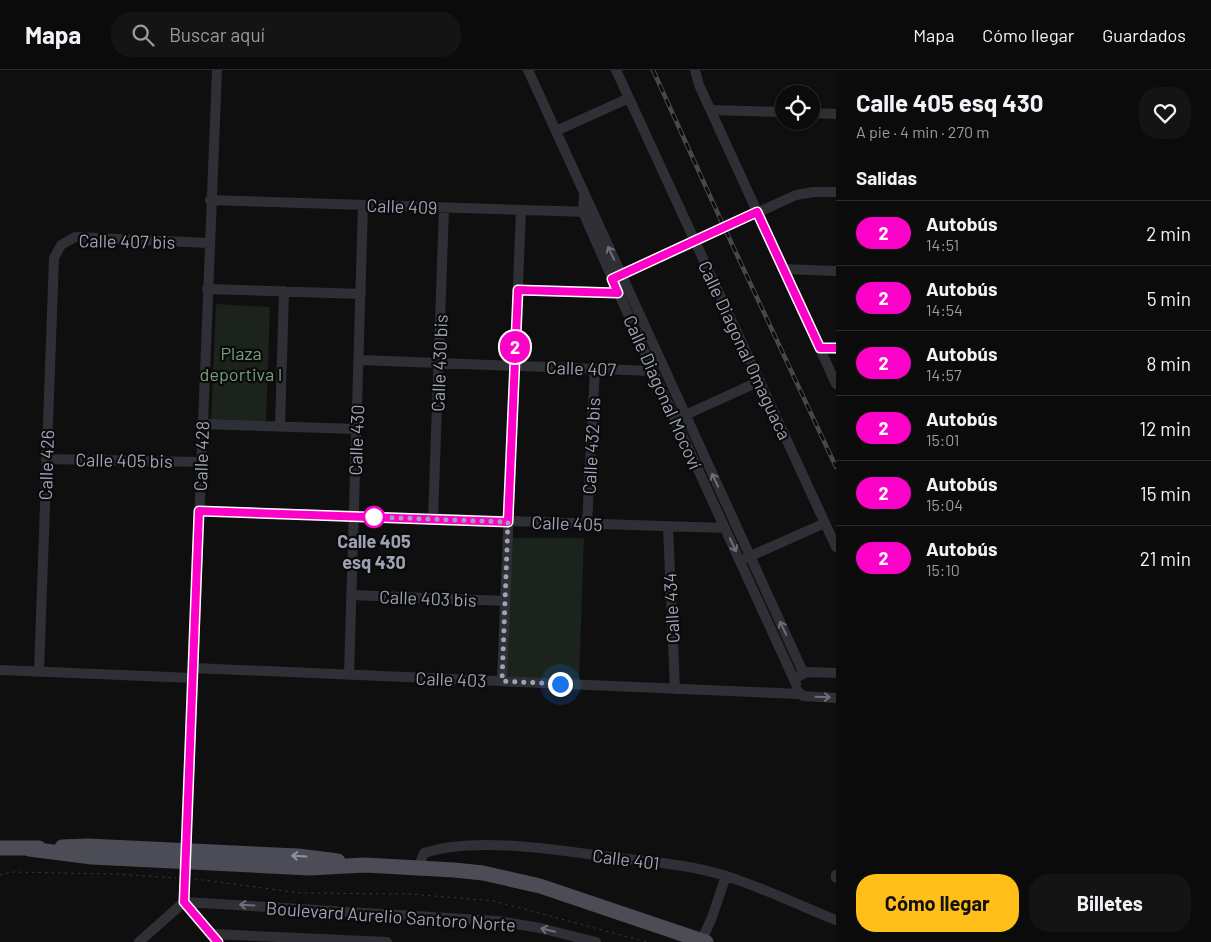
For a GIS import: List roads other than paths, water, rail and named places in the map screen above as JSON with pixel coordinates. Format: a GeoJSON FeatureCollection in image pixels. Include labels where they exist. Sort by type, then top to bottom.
{"type":"FeatureCollection","features":[{"type":"Feature","properties":{"kind":"main road"},"geometry":{"type":"LineString","coordinates":[[0,848],[29,849],[78,856],[186,856],[309,868],[365,865],[483,873],[540,886],[703,941]]}},
{"type":"Feature","properties":{"kind":"street","name":"Calle 428"},"geometry":{"type":"LineString","coordinates":[[184,902],[210,200],[217,70]]}},
{"type":"Feature","properties":{"kind":"street"},"geometry":{"type":"LineString","coordinates":[[528,70],[556,131],[629,98]]}},
{"type":"Feature","properties":{"kind":"street","name":"Calle Diagonal Omaguaca"},"geometry":{"type":"LineString","coordinates":[[616,70],[836,547]]}},
{"type":"Feature","properties":{"kind":"street"},"geometry":{"type":"LineString","coordinates":[[696,72],[699,85],[710,110],[836,384]]}},
{"type":"Feature","properties":{"kind":"street"},"geometry":{"type":"LineString","coordinates":[[710,110],[775,112]]}},
{"type":"Feature","properties":{"kind":"street"},"geometry":{"type":"LineString","coordinates":[[820,113],[836,114]]}},
{"type":"Feature","properties":{"kind":"street","name":"Calle Diagonal Mocoví"},"geometry":{"type":"LineString","coordinates":[[556,131],[584,193],[588,212],[617,277],[686,415],[803,672]]}},
{"type":"Feature","properties":{"kind":"street"},"geometry":{"type":"LineString","coordinates":[[617,277],[757,212],[805,193],[836,192]]}},
{"type":"Feature","properties":{"kind":"street","name":"Calle 409"},"geometry":{"type":"LineString","coordinates":[[210,200],[588,212]]}},
{"type":"Feature","properties":{"kind":"street","name":"Calle 430"},"geometry":{"type":"LineString","coordinates":[[349,675],[364,205]]}},
{"type":"Feature","properties":{"kind":"street","name":"Calle 430 bis"},"geometry":{"type":"LineString","coordinates":[[433,519],[444,208]]}},
{"type":"Feature","properties":{"kind":"street"},"geometry":{"type":"LineString","coordinates":[[502,681],[521,210]]}},
{"type":"Feature","properties":{"kind":"street","name":"Calle 407 bis"},"geometry":{"type":"LineString","coordinates":[[54,258],[61,245],[75,237],[209,243]]}},
{"type":"Feature","properties":{"kind":"street","name":"Calle 426"},"geometry":{"type":"LineString","coordinates":[[39,672],[54,258]]}},
{"type":"Feature","properties":{"kind":"street"},"geometry":{"type":"LineString","coordinates":[[783,269],[836,270]]}},
{"type":"Feature","properties":{"kind":"street","name":"Calle Diagonal Mocoví"},"geometry":{"type":"LineString","coordinates":[[617,277],[618,293],[798,689]]}},
{"type":"Feature","properties":{"kind":"street"},"geometry":{"type":"LineString","coordinates":[[207,289],[361,294]]}},
{"type":"Feature","properties":{"kind":"street"},"geometry":{"type":"LineString","coordinates":[[518,290],[618,293]]}},
{"type":"Feature","properties":{"kind":"street"},"geometry":{"type":"LineString","coordinates":[[280,426],[284,291]]}},
{"type":"Feature","properties":{"kind":"street"},"geometry":{"type":"LineString","coordinates":[[820,348],[836,348]]}},
{"type":"Feature","properties":{"kind":"street","name":"Calle 407"},"geometry":{"type":"LineString","coordinates":[[359,360],[653,371]]}},
{"type":"Feature","properties":{"kind":"street","name":"Calle 432 bis"},"geometry":{"type":"LineString","coordinates":[[587,524],[595,369]]}},
{"type":"Feature","properties":{"kind":"street"},"geometry":{"type":"LineString","coordinates":[[675,420],[760,381]]}},
{"type":"Feature","properties":{"kind":"street"},"geometry":{"type":"LineString","coordinates":[[202,424],[357,429]]}},
{"type":"Feature","properties":{"kind":"street","name":"Calle 405 bis"},"geometry":{"type":"LineString","coordinates":[[46,458],[201,462]]}},
{"type":"Feature","properties":{"kind":"street","name":"Calle 405"},"geometry":{"type":"LineString","coordinates":[[199,511],[725,528]]}},
{"type":"Feature","properties":{"kind":"street"},"geometry":{"type":"LineString","coordinates":[[740,561],[825,523]]}},
{"type":"Feature","properties":{"kind":"street","name":"Calle 434"},"geometry":{"type":"LineString","coordinates":[[668,527],[675,689]]}},
{"type":"Feature","properties":{"kind":"street","name":"Calle 403 bis"},"geometry":{"type":"LineString","coordinates":[[352,595],[505,601]]}},
{"type":"Feature","properties":{"kind":"street","name":"Calle 403"},"geometry":{"type":"LineString","coordinates":[[0,670],[349,675],[675,689],[798,689],[807,696],[836,698]]}},
{"type":"Feature","properties":{"kind":"street"},"geometry":{"type":"LineString","coordinates":[[798,689],[798,677],[803,672],[836,673]]}},
{"type":"Feature","properties":{"kind":"street","name":"Calle 401"},"geometry":{"type":"LineString","coordinates":[[418,868],[424,853],[436,849],[483,846],[555,850],[673,865],[726,876],[836,920]]}},
{"type":"Feature","properties":{"kind":"street"},"geometry":{"type":"LineString","coordinates":[[703,941],[726,876]]}},
{"type":"Feature","properties":{"kind":"street"},"geometry":{"type":"LineString","coordinates":[[139,942],[184,902],[215,938]]}},
{"type":"Feature","properties":{"kind":"street","name":"Boulevard Aurelio Santoro Norte"},"geometry":{"type":"LineString","coordinates":[[184,902],[498,921],[532,926],[596,942]]}},
{"type":"Feature","properties":{"kind":"street","name":"Boulevard Aurelio Santoro Norte"},"geometry":{"type":"LineString","coordinates":[[215,938],[387,942]]}},
{"type":"Feature","properties":{"kind":"railway"},"geometry":{"type":"LineString","coordinates":[[653,70],[836,467]]}},
{"type":"Feature","properties":{"kind":"place","name":"Calle 405 esq 430"},"geometry":{"type":"Point","coordinates":[374,517]}},
{"type":"Feature","properties":{"kind":"park label","name":"Plaza deportiva I"},"geometry":{"type":"Point","coordinates":[241,363]}}]}
